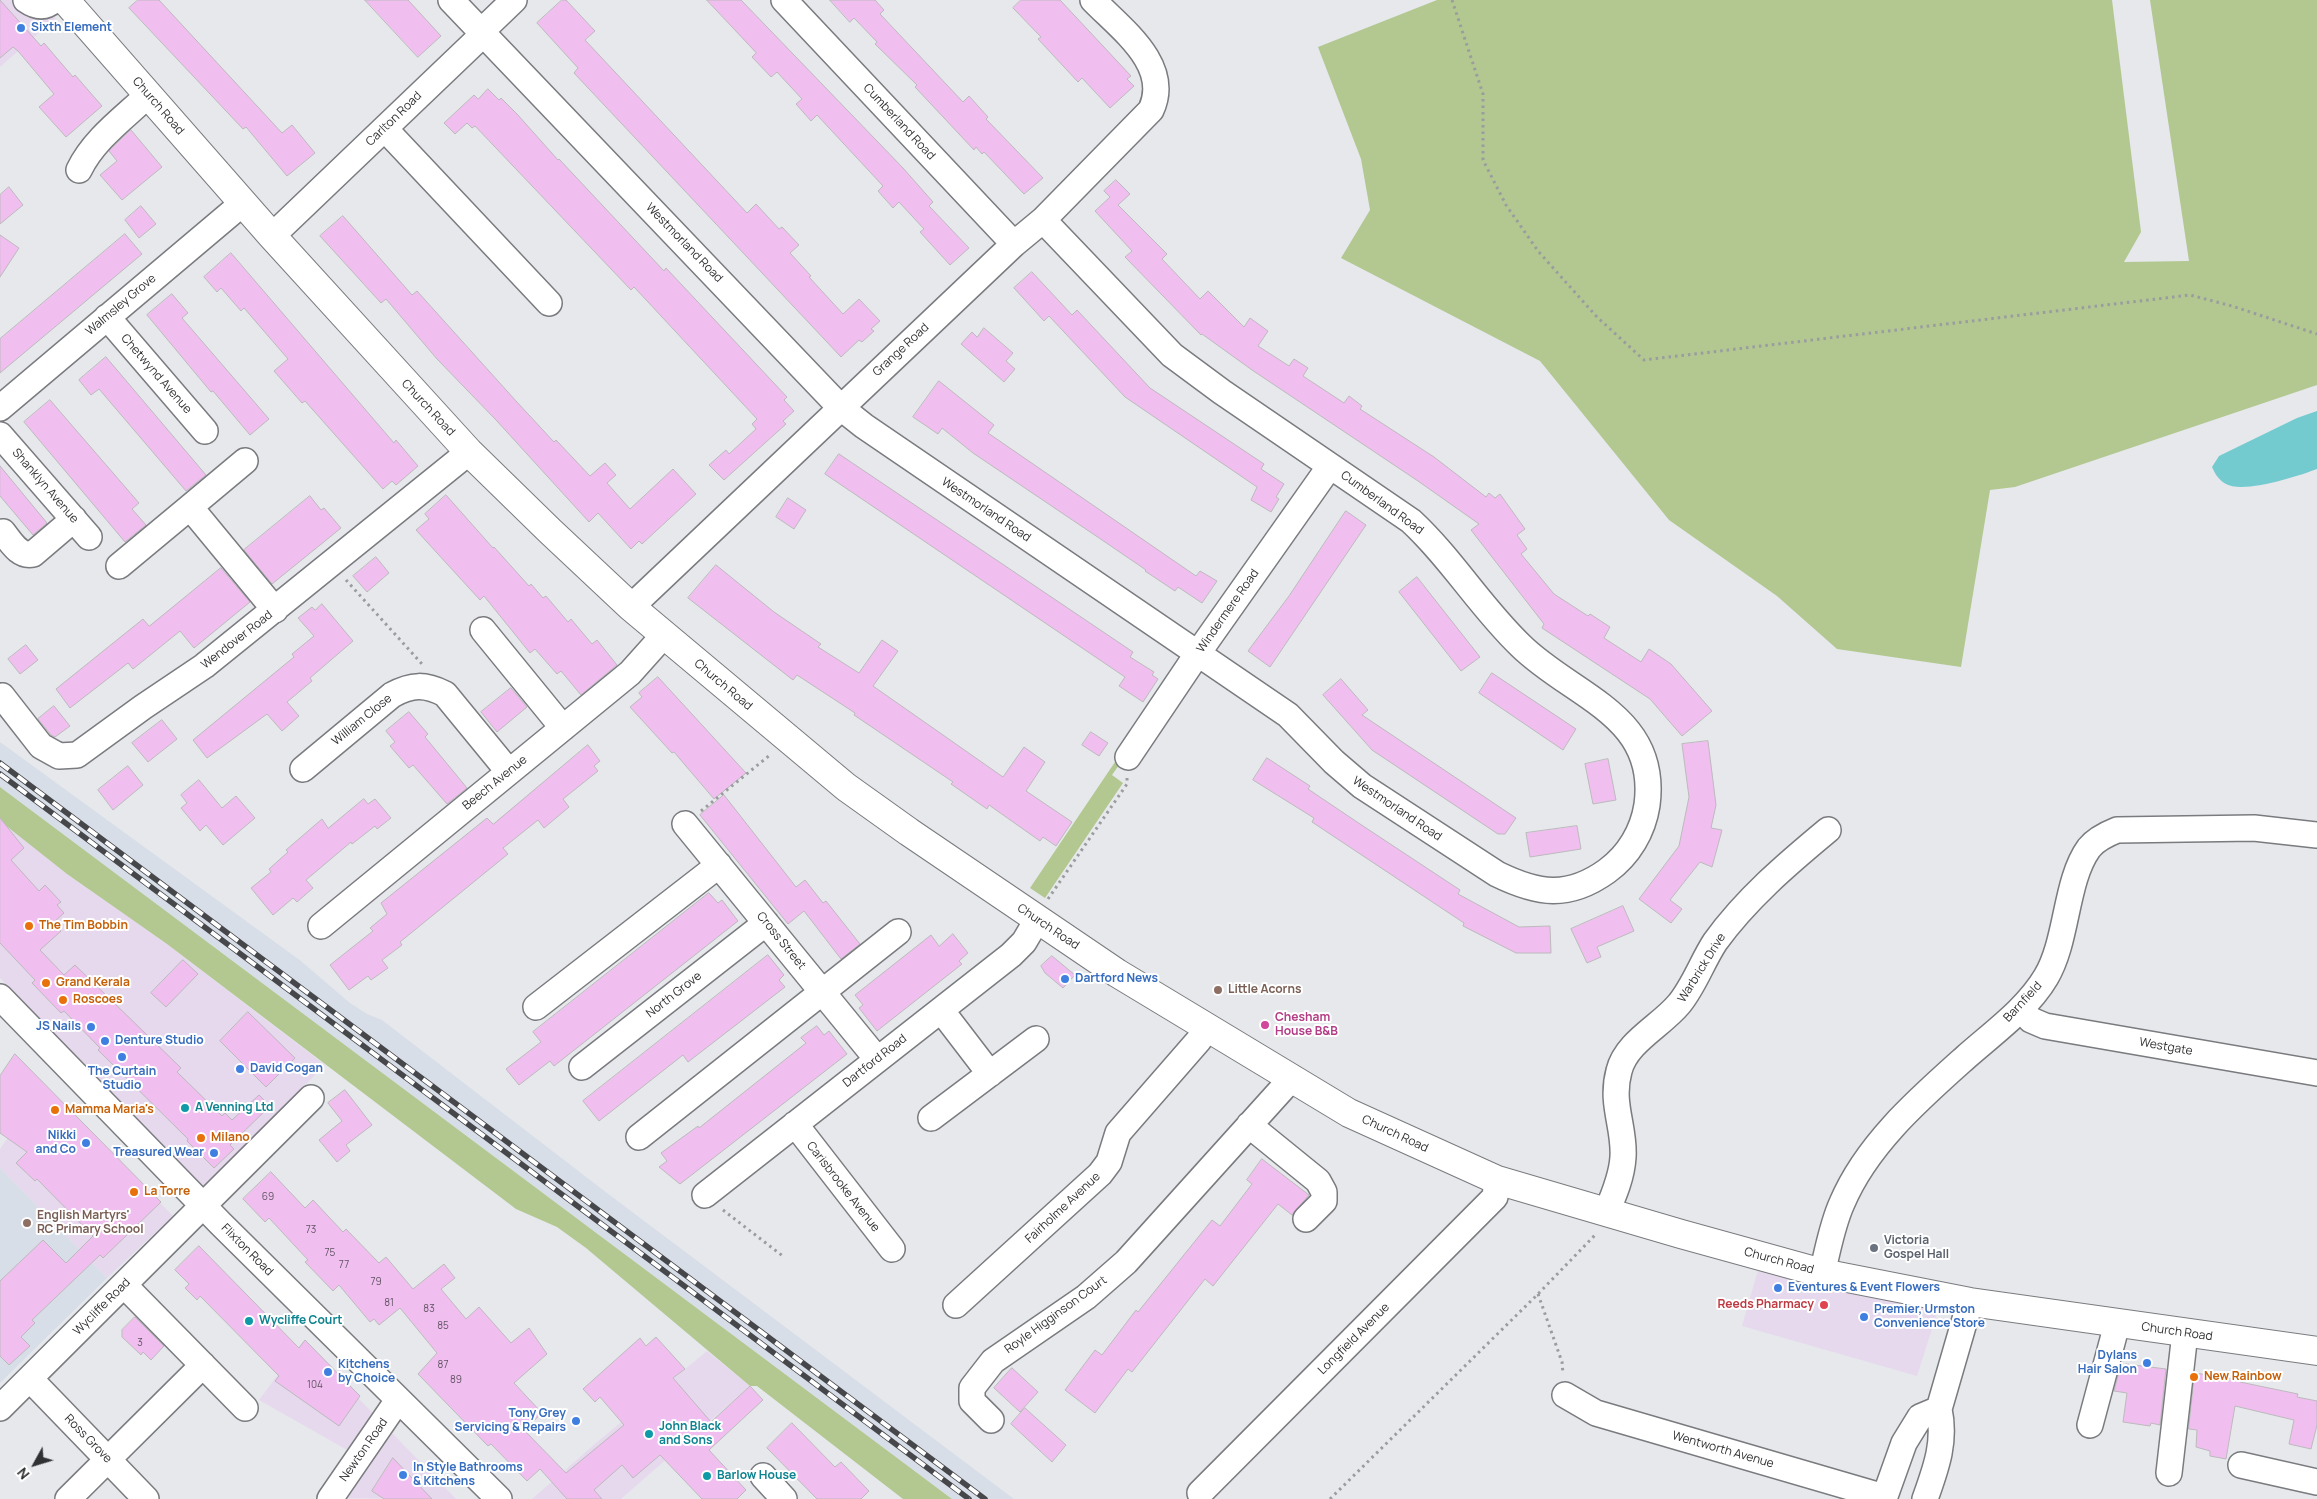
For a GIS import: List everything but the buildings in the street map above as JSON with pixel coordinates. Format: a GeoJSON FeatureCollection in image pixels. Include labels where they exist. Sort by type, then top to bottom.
{"type":"FeatureCollection","features":[{"type":"Feature","properties":{"kind":"main road","name":"Church Road"},"geometry":{"type":"LineString","coordinates":[[65,0],[272,236],[469,452],[631,607],[846,787],[1037,920],[1117,973],[1349,1113],[1497,1180],[1681,1234],[1822,1272],[1970,1302],[2117,1324],[2317,1350]]}},
{"type":"Feature","properties":{"kind":"street"},"geometry":{"type":"LineString","coordinates":[[26,0],[38,6],[49,4],[54,0]]}},
{"type":"Feature","properties":{"kind":"street","name":"Westmorland Road"},"geometry":{"type":"LineString","coordinates":[[451,0],[840,407],[880,438],[1288,714],[1334,762],[1362,786],[1497,874],[1520,885],[1540,891],[1564,891],[1589,882],[1602,874]]}},
{"type":"Feature","properties":{"kind":"street","name":"Carlton Road"},"geometry":{"type":"LineString","coordinates":[[272,236],[514,0]]}},
{"type":"Feature","properties":{"kind":"street","name":"Cumberland Road"},"geometry":{"type":"LineString","coordinates":[[784,0],[1014,244]]}},
{"type":"Feature","properties":{"kind":"street","name":"Grange Road"},"geometry":{"type":"LineString","coordinates":[[631,607],[840,407],[1014,244],[1043,220],[1151,110],[1155,100],[1157,84],[1152,67],[1144,54],[1093,0]]}},
{"type":"Feature","properties":{"kind":"street"},"geometry":{"type":"LineString","coordinates":[[79,170],[85,158],[99,141],[148,95]]}},
{"type":"Feature","properties":{"kind":"street"},"geometry":{"type":"LineString","coordinates":[[384,128],[549,303]]}},
{"type":"Feature","properties":{"kind":"street","name":"Walmsley Grove"},"geometry":{"type":"LineString","coordinates":[[0,408],[243,203]]}},
{"type":"Feature","properties":{"kind":"street","name":"Cumberland Road"},"geometry":{"type":"LineString","coordinates":[[1043,220],[1172,355],[1222,392],[1411,521],[1434,543],[1522,648],[1608,711],[1637,740],[1646,761],[1649,788],[1645,815],[1637,837],[1626,854],[1602,874]]}},
{"type":"Feature","properties":{"kind":"street","name":"Chetwynd Avenue"},"geometry":{"type":"LineString","coordinates":[[107,317],[205,431]]}},
{"type":"Feature","properties":{"kind":"street","name":"Shanklyn Avenue"},"geometry":{"type":"LineString","coordinates":[[0,435],[82,528],[33,554],[27,555],[20,553],[3,532]]}},
{"type":"Feature","properties":{"kind":"street","name":"Wendover Road"},"geometry":{"type":"LineString","coordinates":[[2,696],[41,746],[59,756],[77,755],[204,666],[469,452]]}},
{"type":"Feature","properties":{"kind":"street"},"geometry":{"type":"LineString","coordinates":[[119,566],[245,461]]}},
{"type":"Feature","properties":{"kind":"street","name":"Windermere Road"},"geometry":{"type":"LineString","coordinates":[[1128,757],[1198,653],[1330,466]]}},
{"type":"Feature","properties":{"kind":"street"},"geometry":{"type":"LineString","coordinates":[[190,507],[275,610]]}},
{"type":"Feature","properties":{"kind":"street"},"geometry":{"type":"LineString","coordinates":[[482,630],[563,728]]}},
{"type":"Feature","properties":{"kind":"street","name":"Beech Avenue"},"geometry":{"type":"LineString","coordinates":[[321,926],[630,673],[664,635]]}},
{"type":"Feature","properties":{"kind":"street","name":"William Close"},"geometry":{"type":"LineString","coordinates":[[303,768],[392,695],[418,685],[432,687],[445,694]]}},
{"type":"Feature","properties":{"kind":"street"},"geometry":{"type":"LineString","coordinates":[[445,694],[509,772]]}},
{"type":"Feature","properties":{"kind":"street","name":"Cross Street"},"geometry":{"type":"LineString","coordinates":[[685,824],[877,1060]]}},
{"type":"Feature","properties":{"kind":"street","name":"Warbrick Drive"},"geometry":{"type":"LineString","coordinates":[[1607,1212],[1619,1180],[1623,1157],[1622,1135],[1616,1106],[1616,1087],[1619,1069],[1627,1054],[1680,1002],[1717,940],[1764,884],[1831,828]]}},
{"type":"Feature","properties":{"kind":"street","name":"Barnfield"},"geometry":{"type":"LineString","coordinates":[[1822,1272],[1841,1204],[1855,1176],[1883,1137],[1950,1071],[2021,1008],[2046,977],[2056,954],[2079,866],[2090,848],[2102,836],[2117,830],[2254,828],[2317,835]]}},
{"type":"Feature","properties":{"kind":"street"},"geometry":{"type":"LineString","coordinates":[[536,1006],[719,865]]}},
{"type":"Feature","properties":{"kind":"street","name":"Dartford Road"},"geometry":{"type":"LineString","coordinates":[[705,1195],[1018,949],[1029,935],[1037,920]]}},
{"type":"Feature","properties":{"kind":"street","name":"North Grove"},"geometry":{"type":"LineString","coordinates":[[582,1067],[766,923]]}},
{"type":"Feature","properties":{"kind":"street"},"geometry":{"type":"LineString","coordinates":[[639,1137],[898,932]]}},
{"type":"Feature","properties":{"kind":"street","name":"Flixton Road"},"geometry":{"type":"LineString","coordinates":[[0,997],[203,1205],[499,1499]]}},
{"type":"Feature","properties":{"kind":"street","name":"Westgate"},"geometry":{"type":"LineString","coordinates":[[2021,1008],[2032,1020],[2045,1026],[2317,1072]]}},
{"type":"Feature","properties":{"kind":"street"},"geometry":{"type":"LineString","coordinates":[[941,1010],[990,1074]]}},
{"type":"Feature","properties":{"kind":"street","name":"Fairholme Avenue"},"geometry":{"type":"LineString","coordinates":[[956,1306],[1100,1174],[1109,1162],[1118,1133],[1199,1040],[1207,1027]]}},
{"type":"Feature","properties":{"kind":"street"},"geometry":{"type":"LineString","coordinates":[[931,1118],[1036,1039]]}},
{"type":"Feature","properties":{"kind":"street","name":"Royle Higginson Court"},"geometry":{"type":"LineString","coordinates":[[992,1420],[972,1401],[972,1388],[982,1373],[993,1361],[1016,1343],[1104,1282],[1126,1262],[1292,1078]]}},
{"type":"Feature","properties":{"kind":"street","name":"Wycliffe Road"},"geometry":{"type":"LineString","coordinates":[[0,1408],[312,1098]]}},
{"type":"Feature","properties":{"kind":"street","name":"Carisbrooke Avenue"},"geometry":{"type":"LineString","coordinates":[[795,1124],[892,1249]]}},
{"type":"Feature","properties":{"kind":"street"},"geometry":{"type":"LineString","coordinates":[[1249,1125],[1318,1182],[1324,1192],[1324,1201],[1306,1219]]}},
{"type":"Feature","properties":{"kind":"street","name":"Longfield Avenue"},"geometry":{"type":"LineString","coordinates":[[1200,1494],[1495,1197],[1497,1180]]}},
{"type":"Feature","properties":{"kind":"street"},"geometry":{"type":"LineString","coordinates":[[124,1284],[244,1408]]}},
{"type":"Feature","properties":{"kind":"street"},"geometry":{"type":"LineString","coordinates":[[1925,1499],[1940,1458],[1943,1427],[1939,1409],[1970,1302]]}},
{"type":"Feature","properties":{"kind":"street"},"geometry":{"type":"LineString","coordinates":[[2090,1425],[2117,1324]]}},
{"type":"Feature","properties":{"kind":"street"},"geometry":{"type":"LineString","coordinates":[[2168,1474],[2185,1333]]}},
{"type":"Feature","properties":{"kind":"street"},"geometry":{"type":"LineString","coordinates":[[68,1499],[203,1366]]}},
{"type":"Feature","properties":{"kind":"street","name":"Ross Grove"},"geometry":{"type":"LineString","coordinates":[[30,1379],[146,1499]]}},
{"type":"Feature","properties":{"kind":"street","name":"Wentworth Avenue"},"geometry":{"type":"LineString","coordinates":[[1565,1394],[1596,1412],[1884,1498]]}},
{"type":"Feature","properties":{"kind":"street","name":"Newton Road"},"geometry":{"type":"LineString","coordinates":[[330,1499],[398,1400]]}},
{"type":"Feature","properties":{"kind":"street"},"geometry":{"type":"LineString","coordinates":[[1884,1498],[1904,1443],[1920,1417],[1939,1409]]}},
{"type":"Feature","properties":{"kind":"street"},"geometry":{"type":"LineString","coordinates":[[2241,1465],[2317,1482]]}},
{"type":"Feature","properties":{"kind":"street"},"geometry":{"type":"LineString","coordinates":[[763,1476],[780,1497]]}},
{"type":"Feature","properties":{"kind":"path"},"geometry":{"type":"LineString","coordinates":[[1452,0],[1483,94],[1483,160],[1506,205],[1538,251],[1597,317],[1644,360],[2190,296],[2232,306],[2317,334]]}},
{"type":"Feature","properties":{"kind":"path"},"geometry":{"type":"LineString","coordinates":[[332,564],[438,681],[445,694]]}},
{"type":"Feature","properties":{"kind":"path"},"geometry":{"type":"LineString","coordinates":[[685,824],[789,740]]}},
{"type":"Feature","properties":{"kind":"path"},"geometry":{"type":"LineString","coordinates":[[1037,920],[1127,784],[1128,757]]}},
{"type":"Feature","properties":{"kind":"path"},"geometry":{"type":"LineString","coordinates":[[705,1195],[784,1257]]}},
{"type":"Feature","properties":{"kind":"path"},"geometry":{"type":"LineString","coordinates":[[1330,1499],[1593,1238],[1607,1212]]}},
{"type":"Feature","properties":{"kind":"path"},"geometry":{"type":"LineString","coordinates":[[1538,1294],[1562,1362],[1565,1394]]}},
{"type":"Feature","properties":{"kind":"shaded area"},"geometry":{"type":"Polygon","coordinates":[[[0,0],[37,0],[56,18],[0,67],[0,0]]]}},
{"type":"Feature","properties":{"kind":"shaded area"},"geometry":{"type":"Polygon","coordinates":[[[0,742],[301,961],[350,1003],[367,1014],[382,1020],[607,1193],[1014,1499],[952,1499],[0,787],[0,742]]]}},
{"type":"Feature","properties":{"kind":"shaded area"},"geometry":{"type":"Polygon","coordinates":[[[0,821],[67,874],[167,944],[325,1065],[203,1186],[0,978],[0,821]]]}},
{"type":"Feature","properties":{"kind":"shaded area"},"geometry":{"type":"Polygon","coordinates":[[[44,1084],[173,1216],[107,1278],[0,1168],[0,1149],[44,1084]]]}},
{"type":"Feature","properties":{"kind":"shaded area","name":"English Martyrs' RC Primary School"},"geometry":{"type":"Polygon","coordinates":[[[0,1168],[107,1278],[0,1383],[0,1168]]]}},
{"type":"Feature","properties":{"kind":"shaded area"},"geometry":{"type":"Polygon","coordinates":[[[1758,1270],[1938,1310],[1917,1376],[1742,1326],[1758,1270]]]}},
{"type":"Feature","properties":{"kind":"shaded area"},"geometry":{"type":"Polygon","coordinates":[[[303,1341],[456,1499],[317,1498],[349,1451],[259,1400],[303,1341]]]}},
{"type":"Feature","properties":{"kind":"shaded area"},"geometry":{"type":"Polygon","coordinates":[[[707,1351],[750,1386],[621,1499],[532,1499],[596,1443],[707,1351]]]}},
{"type":"Feature","properties":{"kind":"green space"},"geometry":{"type":"Polygon","coordinates":[[[1437,0],[2112,0],[2141,232],[2124,262],[2189,261],[2150,0],[2317,0],[2317,385],[2015,487],[1990,490],[1961,667],[1837,649],[1777,596],[1669,520],[1540,361],[1341,258],[1370,210],[1361,159],[1318,47],[1437,0]]]}},
{"type":"Feature","properties":{"kind":"green space"},"geometry":{"type":"Polygon","coordinates":[[[1115,762],[1119,765],[1112,775],[1123,783],[1045,898],[1030,888],[1115,762]]]}},
{"type":"Feature","properties":{"kind":"green space"},"geometry":{"type":"Polygon","coordinates":[[[0,787],[952,1499],[903,1499],[757,1386],[750,1386],[586,1248],[557,1227],[516,1209],[167,944],[67,874],[0,821],[0,787]]]}},
{"type":"Feature","properties":{"kind":"water"},"geometry":{"type":"Polygon","coordinates":[[[2317,411],[2317,469],[2271,483],[2245,487],[2234,487],[2226,484],[2216,474],[2212,467],[2219,456],[2297,418],[2317,411]]]}},
{"type":"Feature","properties":{"kind":"railway"},"geometry":{"type":"LineString","coordinates":[[0,763],[985,1499]]}},
{"type":"Feature","properties":{"kind":"railway"},"geometry":{"type":"LineString","coordinates":[[0,774],[969,1499]]}},
{"type":"Feature","properties":{"kind":"place","name":"Sixth Element"},"geometry":{"type":"Point","coordinates":[21,28]}},
{"type":"Feature","properties":{"kind":"place","name":"The Tim Bobbin"},"geometry":{"type":"Point","coordinates":[29,926]}},
{"type":"Feature","properties":{"kind":"place","name":"Dartford News"},"geometry":{"type":"Point","coordinates":[1065,979]}},
{"type":"Feature","properties":{"kind":"place","name":"Grand Kerala"},"geometry":{"type":"Point","coordinates":[46,983]}},
{"type":"Feature","properties":{"kind":"place","name":"Little Acorns"},"geometry":{"type":"Point","coordinates":[1218,990]}},
{"type":"Feature","properties":{"kind":"place","name":"Roscoes"},"geometry":{"type":"Point","coordinates":[63,1000]}},
{"type":"Feature","properties":{"kind":"place","name":"Chesham House B&B"},"geometry":{"type":"Point","coordinates":[1265,1025]}},
{"type":"Feature","properties":{"kind":"place","name":"JS Nails"},"geometry":{"type":"Point","coordinates":[91,1027]}},
{"type":"Feature","properties":{"kind":"place","name":"Denture Studio"},"geometry":{"type":"Point","coordinates":[105,1041]}},
{"type":"Feature","properties":{"kind":"place","name":"The Curtain Studio"},"geometry":{"type":"Point","coordinates":[122,1057]}},
{"type":"Feature","properties":{"kind":"place","name":"David Cogan"},"geometry":{"type":"Point","coordinates":[240,1069]}},
{"type":"Feature","properties":{"kind":"place","name":"A Venning Ltd"},"geometry":{"type":"Point","coordinates":[185,1108]}},
{"type":"Feature","properties":{"kind":"place","name":"Mamma Maria's"},"geometry":{"type":"Point","coordinates":[55,1110]}},
{"type":"Feature","properties":{"kind":"place","name":"Milano"},"geometry":{"type":"Point","coordinates":[201,1138]}},
{"type":"Feature","properties":{"kind":"place","name":"Nikki and Co"},"geometry":{"type":"Point","coordinates":[86,1143]}},
{"type":"Feature","properties":{"kind":"place","name":"Treasured Wear"},"geometry":{"type":"Point","coordinates":[214,1153]}},
{"type":"Feature","properties":{"kind":"place","name":"La Torre"},"geometry":{"type":"Point","coordinates":[134,1192]}},
{"type":"Feature","properties":{"kind":"place","name":"English Martyrs' RC Primary School"},"geometry":{"type":"Point","coordinates":[27,1223]}},
{"type":"Feature","properties":{"kind":"place","name":"Victoria Gospel Hall"},"geometry":{"type":"Point","coordinates":[1874,1248]}},
{"type":"Feature","properties":{"kind":"place","name":"Eventures & Event Flowers"},"geometry":{"type":"Point","coordinates":[1778,1288]}},
{"type":"Feature","properties":{"kind":"place","name":"Reeds Pharmacy"},"geometry":{"type":"Point","coordinates":[1824,1305]}},
{"type":"Feature","properties":{"kind":"place","name":"Premier, Urmston Convenience Store"},"geometry":{"type":"Point","coordinates":[1864,1317]}},
{"type":"Feature","properties":{"kind":"place","name":"Wycliffe Court"},"geometry":{"type":"Point","coordinates":[249,1321]}},
{"type":"Feature","properties":{"kind":"place","name":"Dylans Hair Salon"},"geometry":{"type":"Point","coordinates":[2147,1363]}},
{"type":"Feature","properties":{"kind":"place","name":"Kitchens by Choice"},"geometry":{"type":"Point","coordinates":[328,1372]}},
{"type":"Feature","properties":{"kind":"place","name":"New Rainbow"},"geometry":{"type":"Point","coordinates":[2194,1377]}},
{"type":"Feature","properties":{"kind":"place","name":"Tony Grey Servicing & Repairs"},"geometry":{"type":"Point","coordinates":[576,1421]}},
{"type":"Feature","properties":{"kind":"place","name":"John Black and Sons"},"geometry":{"type":"Point","coordinates":[649,1434]}},
{"type":"Feature","properties":{"kind":"place","name":"In Style Bathrooms & Kitchens"},"geometry":{"type":"Point","coordinates":[403,1475]}},
{"type":"Feature","properties":{"kind":"place","name":"Barlow House"},"geometry":{"type":"Point","coordinates":[707,1476]}}]}
